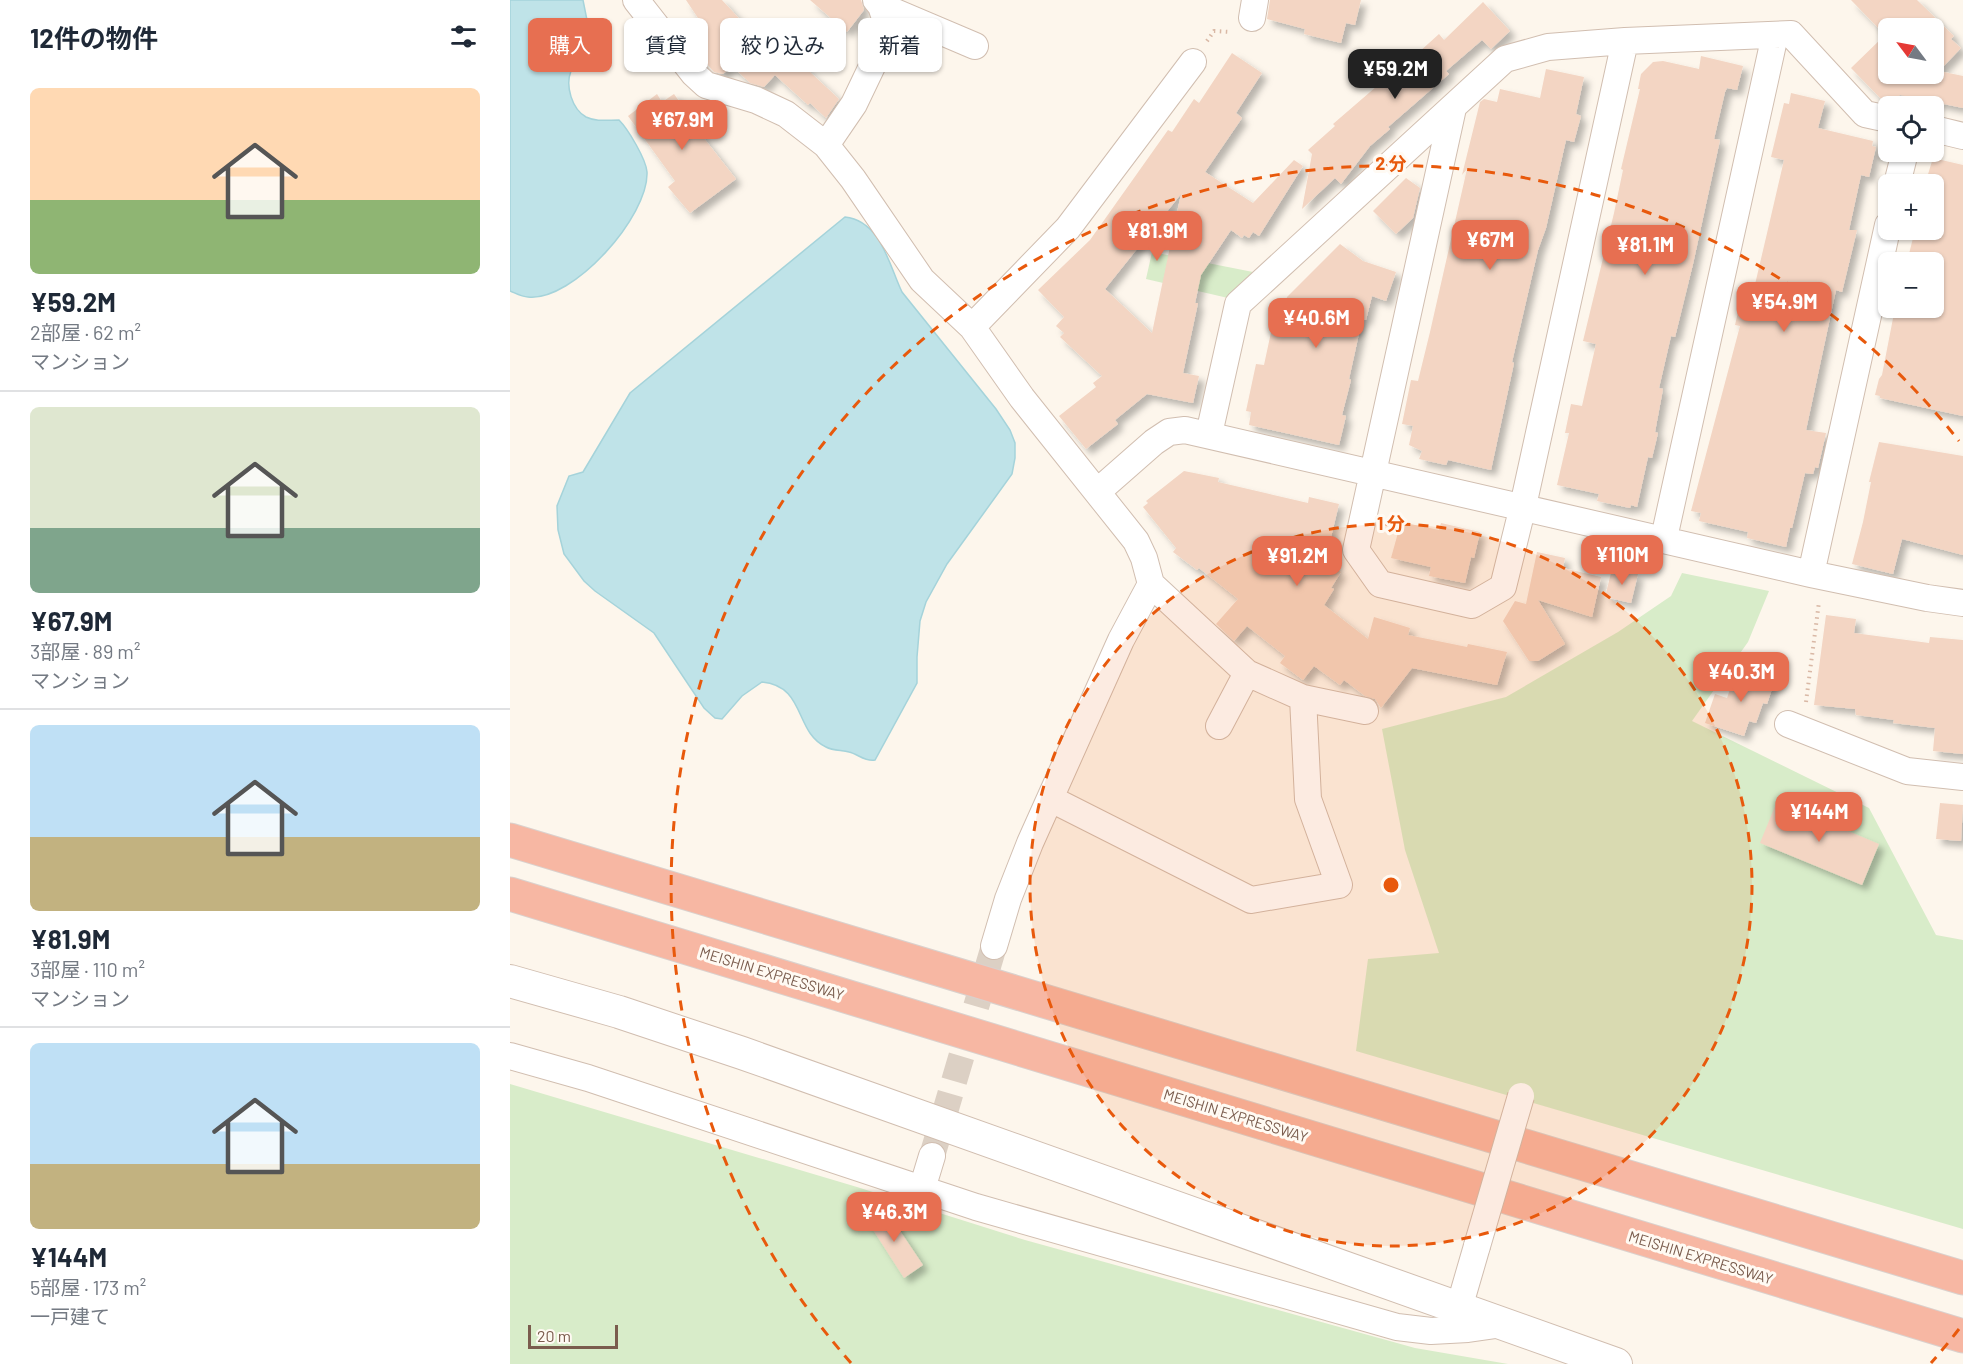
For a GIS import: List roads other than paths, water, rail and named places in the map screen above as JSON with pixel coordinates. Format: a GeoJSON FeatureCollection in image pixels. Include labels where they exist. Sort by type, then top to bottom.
{"type":"FeatureCollection","features":[{"type":"Feature","properties":{"kind":"highway"},"geometry":{"type":"LineString","coordinates":[[510,840],[1963,1278]]}},
{"type":"Feature","properties":{"kind":"highway","name":"MEISHIN EXPRESSWAY"},"geometry":{"type":"LineString","coordinates":[[510,894],[1963,1336]]}},
{"type":"Feature","properties":{"kind":"street"},"geometry":{"type":"LineString","coordinates":[[636,0],[694,74],[706,85],[756,100],[786,114],[825,145],[853,179],[922,280],[972,327],[1022,398],[1136,541],[1144,558],[1151,584],[1247,673],[1303,698],[1365,711]]}},
{"type":"Feature","properties":{"kind":"street"},"geometry":{"type":"LineString","coordinates":[[825,145],[854,104],[876,58],[886,21],[879,3]]}},
{"type":"Feature","properties":{"kind":"street"},"geometry":{"type":"LineString","coordinates":[[879,3],[975,46]]}},
{"type":"Feature","properties":{"kind":"street"},"geometry":{"type":"LineString","coordinates":[[1209,434],[1238,304],[1505,59],[1548,46],[1791,34],[1865,114],[1878,117]]}},
{"type":"Feature","properties":{"kind":"street"},"geometry":{"type":"LineString","coordinates":[[1664,538],[1775,35]]}},
{"type":"Feature","properties":{"kind":"street"},"geometry":{"type":"LineString","coordinates":[[1453,108],[1356,550],[1380,584],[1472,605],[1503,586],[1523,506],[1625,41]]}},
{"type":"Feature","properties":{"kind":"street"},"geometry":{"type":"LineString","coordinates":[[972,327],[1068,228],[1193,62]]}},
{"type":"Feature","properties":{"kind":"street"},"geometry":{"type":"LineString","coordinates":[[1944,131],[1963,136]]}},
{"type":"Feature","properties":{"kind":"street"},"geometry":{"type":"LineString","coordinates":[[1811,574],[1885,240]]}},
{"type":"Feature","properties":{"kind":"street"},"geometry":{"type":"LineString","coordinates":[[1097,492],[1154,441],[1169,432],[1185,429],[1664,538],[1811,574],[1927,598],[1963,603]]}},
{"type":"Feature","properties":{"kind":"street"},"geometry":{"type":"LineString","coordinates":[[994,946],[1008,899],[1030,843],[1121,640],[1151,584]]}},
{"type":"Feature","properties":{"kind":"street"},"geometry":{"type":"LineString","coordinates":[[1219,726],[1247,673]]}},
{"type":"Feature","properties":{"kind":"street"},"geometry":{"type":"LineString","coordinates":[[1051,799],[1251,900],[1339,885],[1308,799],[1303,698]]}},
{"type":"Feature","properties":{"kind":"street"},"geometry":{"type":"LineString","coordinates":[[1795,727],[1907,771],[1963,777]]}},
{"type":"Feature","properties":{"kind":"street"},"geometry":{"type":"LineString","coordinates":[[510,981],[619,1012],[742,1053],[1616,1364]]}},
{"type":"Feature","properties":{"kind":"street"},"geometry":{"type":"LineString","coordinates":[[510,1056],[588,1078],[976,1207],[1397,1327],[1431,1331],[1468,1329],[1503,1323]]}},
{"type":"Feature","properties":{"kind":"street"},"geometry":{"type":"LineString","coordinates":[[1459,1308],[1521,1096]]}},
{"type":"Feature","properties":{"kind":"street"},"geometry":{"type":"LineString","coordinates":[[922,1189],[932,1156]]}},
{"type":"Feature","properties":{"kind":"water"},"geometry":{"type":"Polygon","coordinates":[[[510,0],[583,0],[587,18],[528,18],[528,72],[571,72],[569,90],[581,113],[590,119],[619,120],[636,144],[646,166],[644,190],[636,211],[622,232],[586,271],[566,286],[546,295],[528,297],[510,291],[510,0]]]}},
{"type":"Feature","properties":{"kind":"water"},"geometry":{"type":"Polygon","coordinates":[[[845,217],[857,220],[875,235],[888,257],[902,292],[996,409],[1010,430],[1015,443],[1012,474],[947,564],[926,602],[920,621],[917,683],[875,760],[829,748],[816,740],[793,700],[776,685],[762,682],[742,696],[722,719],[715,718],[704,708],[654,633],[584,581],[564,554],[558,530],[557,506],[569,476],[583,472],[630,393],[845,217]]]}},
{"type":"Feature","properties":{"kind":"tunnel"},"geometry":{"type":"LineString","coordinates":[[932,1156],[994,946]]}}]}
